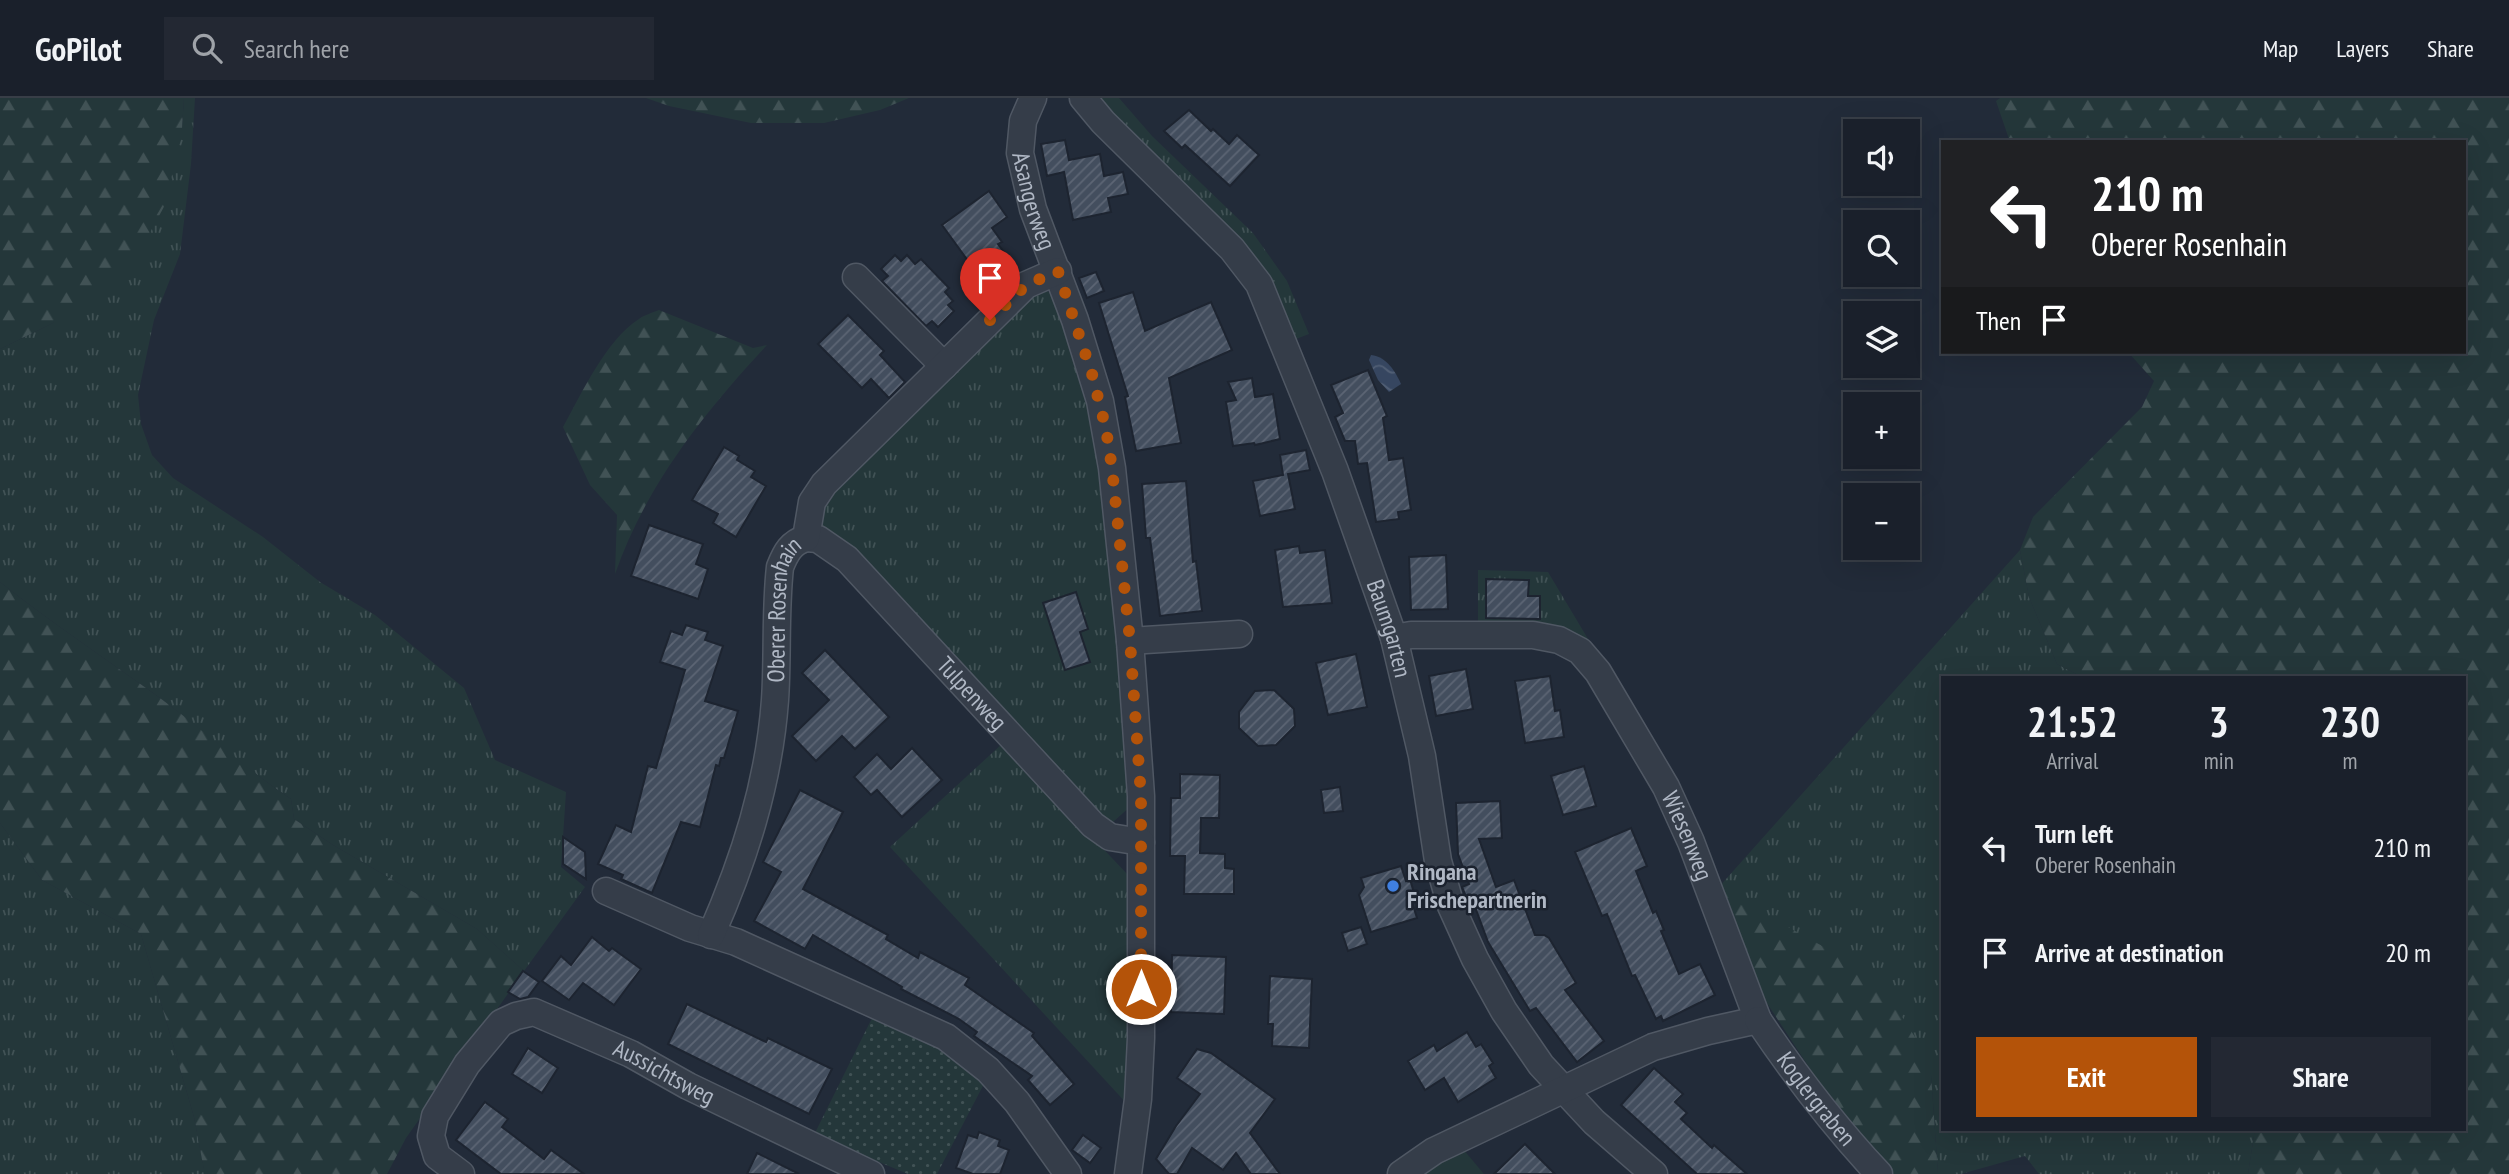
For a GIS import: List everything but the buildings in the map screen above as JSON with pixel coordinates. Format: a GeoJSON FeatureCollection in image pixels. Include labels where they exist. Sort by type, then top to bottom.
{"type":"FeatureCollection","features":[{"type":"Feature","properties":{"kind":"street","name":"Asangerweg"},"geometry":{"type":"LineString","coordinates":[[1032,98],[1023,121],[1020,153],[1033,209],[1058,271],[1092,374],[1106,429],[1130,641],[1141,796],[1141,1038],[1138,1099],[1128,1174]]}},
{"type":"Feature","properties":{"kind":"street","name":"Baumgarten"},"geometry":{"type":"LineString","coordinates":[[1083,98],[1103,122],[1232,249],[1259,284],[1335,471],[1394,638],[1422,756],[1438,861],[1451,906],[1504,1011],[1541,1065],[1594,1122],[1654,1174]]}},
{"type":"Feature","properties":{"kind":"street","name":"Oberer Rosenhain"},"geometry":{"type":"LineString","coordinates":[[711,935],[742,859],[763,788],[775,702],[780,567],[795,541],[806,538],[812,502],[824,484],[1026,285],[1058,271]]}},
{"type":"Feature","properties":{"kind":"street"},"geometry":{"type":"LineString","coordinates":[[856,277],[944,366]]}},
{"type":"Feature","properties":{"kind":"street","name":"Tulpenweg"},"geometry":{"type":"LineString","coordinates":[[806,538],[818,539],[847,559],[1093,825],[1110,837],[1141,842]]}},
{"type":"Feature","properties":{"kind":"street"},"geometry":{"type":"LineString","coordinates":[[1130,641],[1239,634]]}},
{"type":"Feature","properties":{"kind":"street","name":"Wiesenweg"},"geometry":{"type":"LineString","coordinates":[[1394,638],[1411,635],[1533,635],[1559,640],[1580,651],[1598,672],[1667,787],[1691,842],[1758,1020]]}},
{"type":"Feature","properties":{"kind":"street"},"geometry":{"type":"LineString","coordinates":[[606,891],[647,911],[736,942],[946,1038],[988,1070],[1017,1102],[1068,1174]]}},
{"type":"Feature","properties":{"kind":"street","name":"Aussichtsweg"},"geometry":{"type":"LineString","coordinates":[[461,1174],[437,1156],[431,1136],[435,1115],[467,1065],[501,1023],[534,1012],[631,1054],[688,1086],[871,1174]]}},
{"type":"Feature","properties":{"kind":"street"},"geometry":{"type":"LineString","coordinates":[[1401,1174],[1434,1151],[1653,1047],[1758,1020]]}},
{"type":"Feature","properties":{"kind":"street","name":"Koglergraben"},"geometry":{"type":"LineString","coordinates":[[1758,1020],[1796,1076],[1844,1136],[1879,1174]]}},
{"type":"Feature","properties":{"kind":"green space"},"geometry":{"type":"Polygon","coordinates":[[[0,98],[184,98],[182,128],[166,203],[134,262],[53,323],[0,349],[0,98]]]}},
{"type":"Feature","properties":{"kind":"green space"},"geometry":{"type":"Polygon","coordinates":[[[184,98],[195,98],[191,164],[180,254],[154,320],[138,395],[141,424],[152,455],[173,478],[263,537],[320,582],[375,615],[464,688],[495,760],[566,792],[561,867],[585,887],[524,971],[477,929],[333,845],[294,819],[291,799],[160,698],[0,582],[0,349],[53,323],[182,128],[184,98]]]}},
{"type":"Feature","properties":{"kind":"green space"},"geometry":{"type":"Polygon","coordinates":[[[646,98],[909,98],[880,110],[824,123],[751,123],[669,106],[646,98]]]}},
{"type":"Feature","properties":{"kind":"green space"},"geometry":{"type":"Polygon","coordinates":[[[1094,98],[1119,98],[1152,136],[1253,233],[1287,281],[1309,334],[1296,339],[1276,291],[1256,259],[1094,98]]]}},
{"type":"Feature","properties":{"kind":"green space"},"geometry":{"type":"Polygon","coordinates":[[[2000,98],[2509,98],[2509,1174],[2248,1174],[2255,1131],[2466,1131],[2466,676],[2080,676],[2057,664],[2029,597],[2020,550],[2033,517],[2142,407],[2154,381],[2130,354],[2466,354],[2466,140],[2009,140],[1996,101],[2000,98]]]}},
{"type":"Feature","properties":{"kind":"green space"},"geometry":{"type":"Polygon","coordinates":[[[1042,290],[1052,293],[1060,302],[1105,469],[1132,805],[1113,822],[1098,818],[820,525],[823,499],[1028,296],[1042,290]]]}},
{"type":"Feature","properties":{"kind":"green space"},"geometry":{"type":"Polygon","coordinates":[[[659,310],[753,348],[767,345],[699,424],[660,480],[628,541],[615,574],[617,515],[590,485],[563,427],[605,353],[627,328],[659,310]]]}},
{"type":"Feature","properties":{"kind":"green space"},"geometry":{"type":"Polygon","coordinates":[[[2020,550],[2029,597],[2057,664],[2080,676],[1941,676],[1941,1131],[2255,1131],[2248,1174],[2039,1174],[2025,1156],[1961,1174],[1938,1174],[1931,1074],[1718,888],[2020,550]]]}},
{"type":"Feature","properties":{"kind":"green space"},"geometry":{"type":"Polygon","coordinates":[[[1478,570],[1548,572],[1594,649],[1575,633],[1557,626],[1534,623],[1478,624],[1478,570]]]}},
{"type":"Feature","properties":{"kind":"green space"},"geometry":{"type":"Polygon","coordinates":[[[0,582],[160,698],[291,799],[294,819],[333,845],[477,929],[524,971],[406,1138],[387,1174],[208,1174],[204,1170],[194,1117],[141,934],[42,880],[0,823],[0,582]]]}},
{"type":"Feature","properties":{"kind":"green space"},"geometry":{"type":"Polygon","coordinates":[[[1003,743],[1129,876],[1129,1106],[890,847],[1003,743]]]}},
{"type":"Feature","properties":{"kind":"green space"},"geometry":{"type":"Polygon","coordinates":[[[0,823],[42,880],[141,934],[194,1117],[204,1169],[208,1174],[0,1174],[0,823]]]}},
{"type":"Feature","properties":{"kind":"green space"},"geometry":{"type":"Polygon","coordinates":[[[1718,888],[1851,962],[1894,1004],[1920,1045],[1931,1074],[1938,1174],[1893,1174],[1824,1090],[1761,994],[1718,888]]]}},
{"type":"Feature","properties":{"kind":"green space"},"geometry":{"type":"Polygon","coordinates":[[[875,1012],[925,1035],[986,1080],[937,1174],[908,1174],[814,1135],[875,1012]]]}},
{"type":"Feature","properties":{"kind":"green space"},"geometry":{"type":"Polygon","coordinates":[[[1463,1149],[1484,1174],[1420,1174],[1463,1149]]]}},
{"type":"Feature","properties":{"kind":"water"},"geometry":{"type":"Polygon","coordinates":[[[1371,355],[1386,362],[1401,384],[1389,392],[1378,380],[1369,360],[1371,355]]]}},
{"type":"Feature","properties":{"kind":"place","name":"Ringana Frischepartnerin"},"geometry":{"type":"Point","coordinates":[1393,886]}},
{"type":"Feature","properties":{"kind":"route"},"geometry":{"type":"LineString","coordinates":[[990,320],[1026,285],[1058,271],[1100,401],[1112,468],[1130,641],[1141,796],[1141,989]]}}]}
